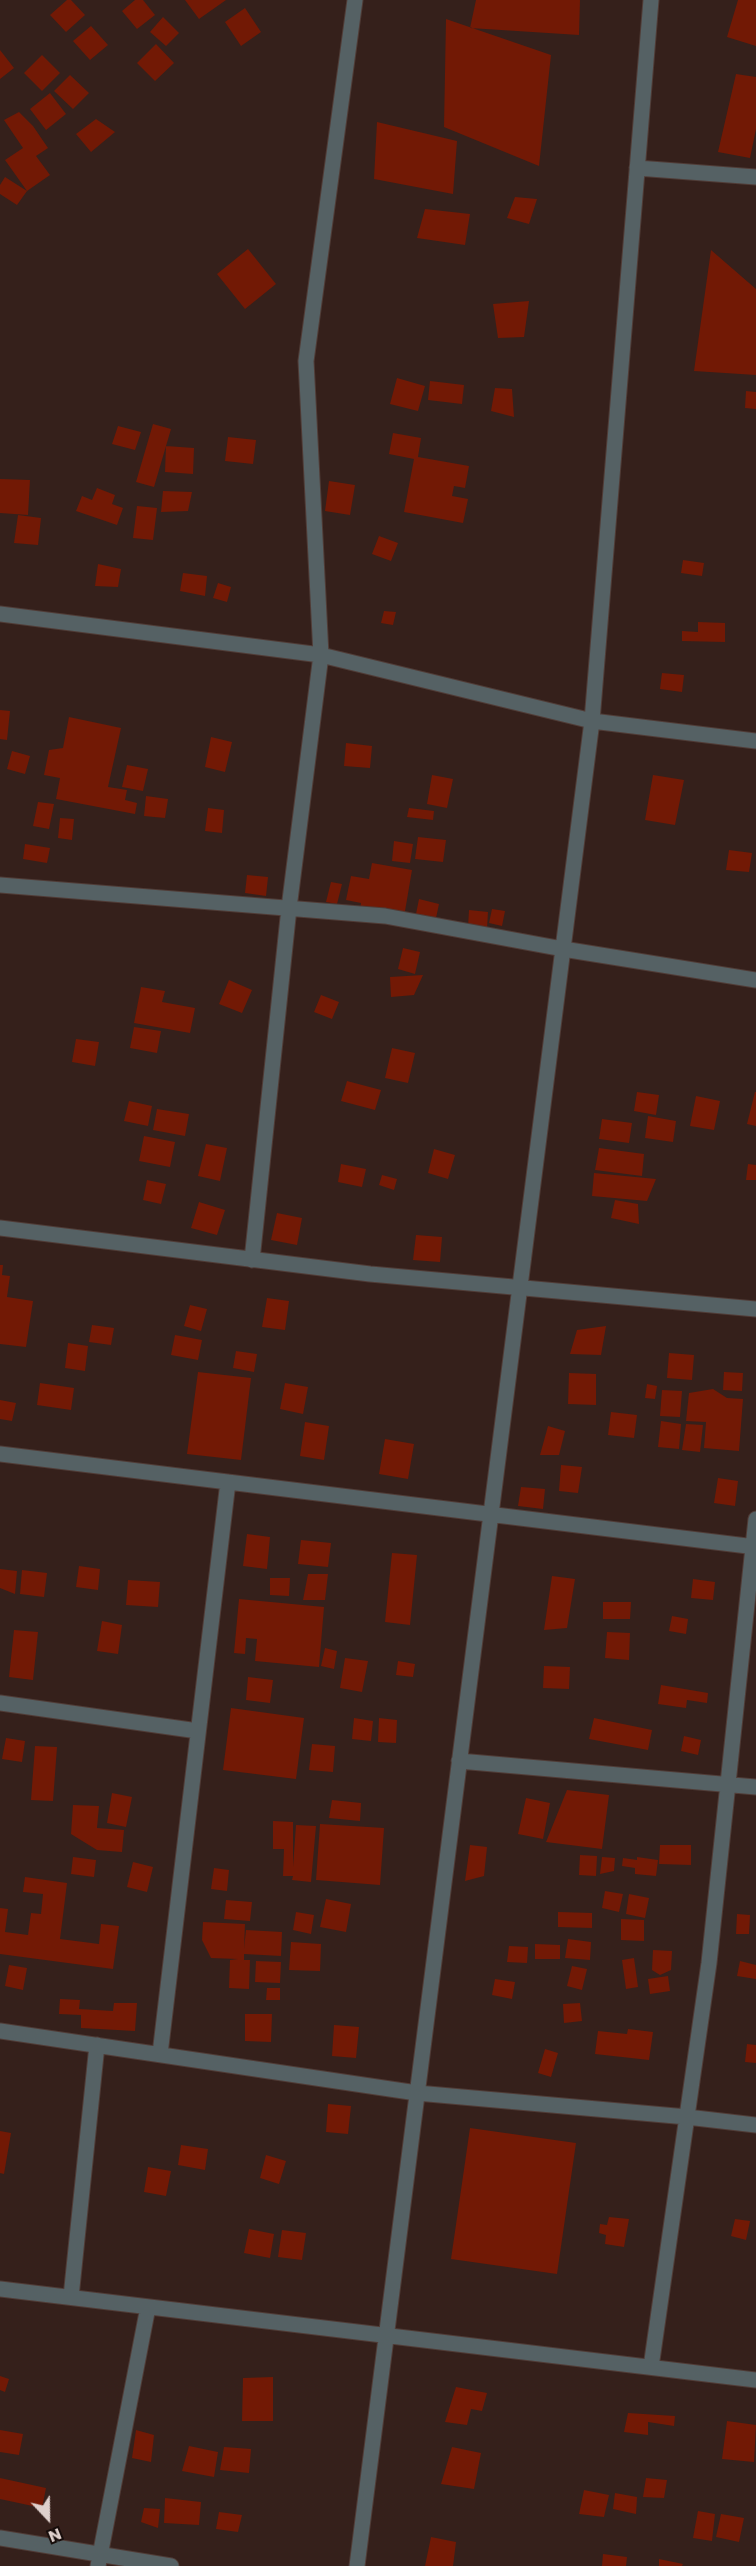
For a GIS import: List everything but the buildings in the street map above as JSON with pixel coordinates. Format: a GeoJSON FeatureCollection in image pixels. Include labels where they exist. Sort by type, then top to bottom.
{"type":"FeatureCollection","features":[{"type":"Feature","properties":{"kind":"street"},"geometry":{"type":"LineString","coordinates":[[252,1260],[289,908],[321,655],[306,361],[355,0]]}},
{"type":"Feature","properties":{"kind":"street"},"geometry":{"type":"LineString","coordinates":[[357,2566],[592,721],[651,0]]}},
{"type":"Feature","properties":{"kind":"street"},"geometry":{"type":"LineString","coordinates":[[637,168],[756,177]]}},
{"type":"Feature","properties":{"kind":"street"},"geometry":{"type":"LineString","coordinates":[[0,614],[321,655],[592,721],[756,741]]}},
{"type":"Feature","properties":{"kind":"street"},"geometry":{"type":"LineString","coordinates":[[0,885],[385,916],[562,949],[756,980]]}},
{"type":"Feature","properties":{"kind":"street"},"geometry":{"type":"LineString","coordinates":[[0,1228],[252,1260],[519,1288],[756,1309]]}},
{"type":"Feature","properties":{"kind":"street"},"geometry":{"type":"LineString","coordinates":[[0,1454],[754,1546]]}},
{"type":"Feature","properties":{"kind":"street"},"geometry":{"type":"LineString","coordinates":[[160,2054],[228,1482]]}},
{"type":"Feature","properties":{"kind":"street"},"geometry":{"type":"LineString","coordinates":[[651,2367],[709,1963],[756,1519]]}},
{"type":"Feature","properties":{"kind":"street"},"geometry":{"type":"LineString","coordinates":[[0,1703],[198,1731]]}},
{"type":"Feature","properties":{"kind":"street"},"geometry":{"type":"LineString","coordinates":[[459,1761],[756,1787]]}},
{"type":"Feature","properties":{"kind":"street"},"geometry":{"type":"LineString","coordinates":[[0,2031],[417,2093],[756,2125]]}},
{"type":"Feature","properties":{"kind":"street"},"geometry":{"type":"LineString","coordinates":[[71,2297],[97,2045]]}},
{"type":"Feature","properties":{"kind":"street"},"geometry":{"type":"LineString","coordinates":[[0,2289],[756,2380]]}},
{"type":"Feature","properties":{"kind":"street"},"geometry":{"type":"LineString","coordinates":[[98,2560],[148,2307]]}},
{"type":"Feature","properties":{"kind":"street"},"geometry":{"type":"LineString","coordinates":[[0,2538],[98,2560],[171,2566]]}}]}
